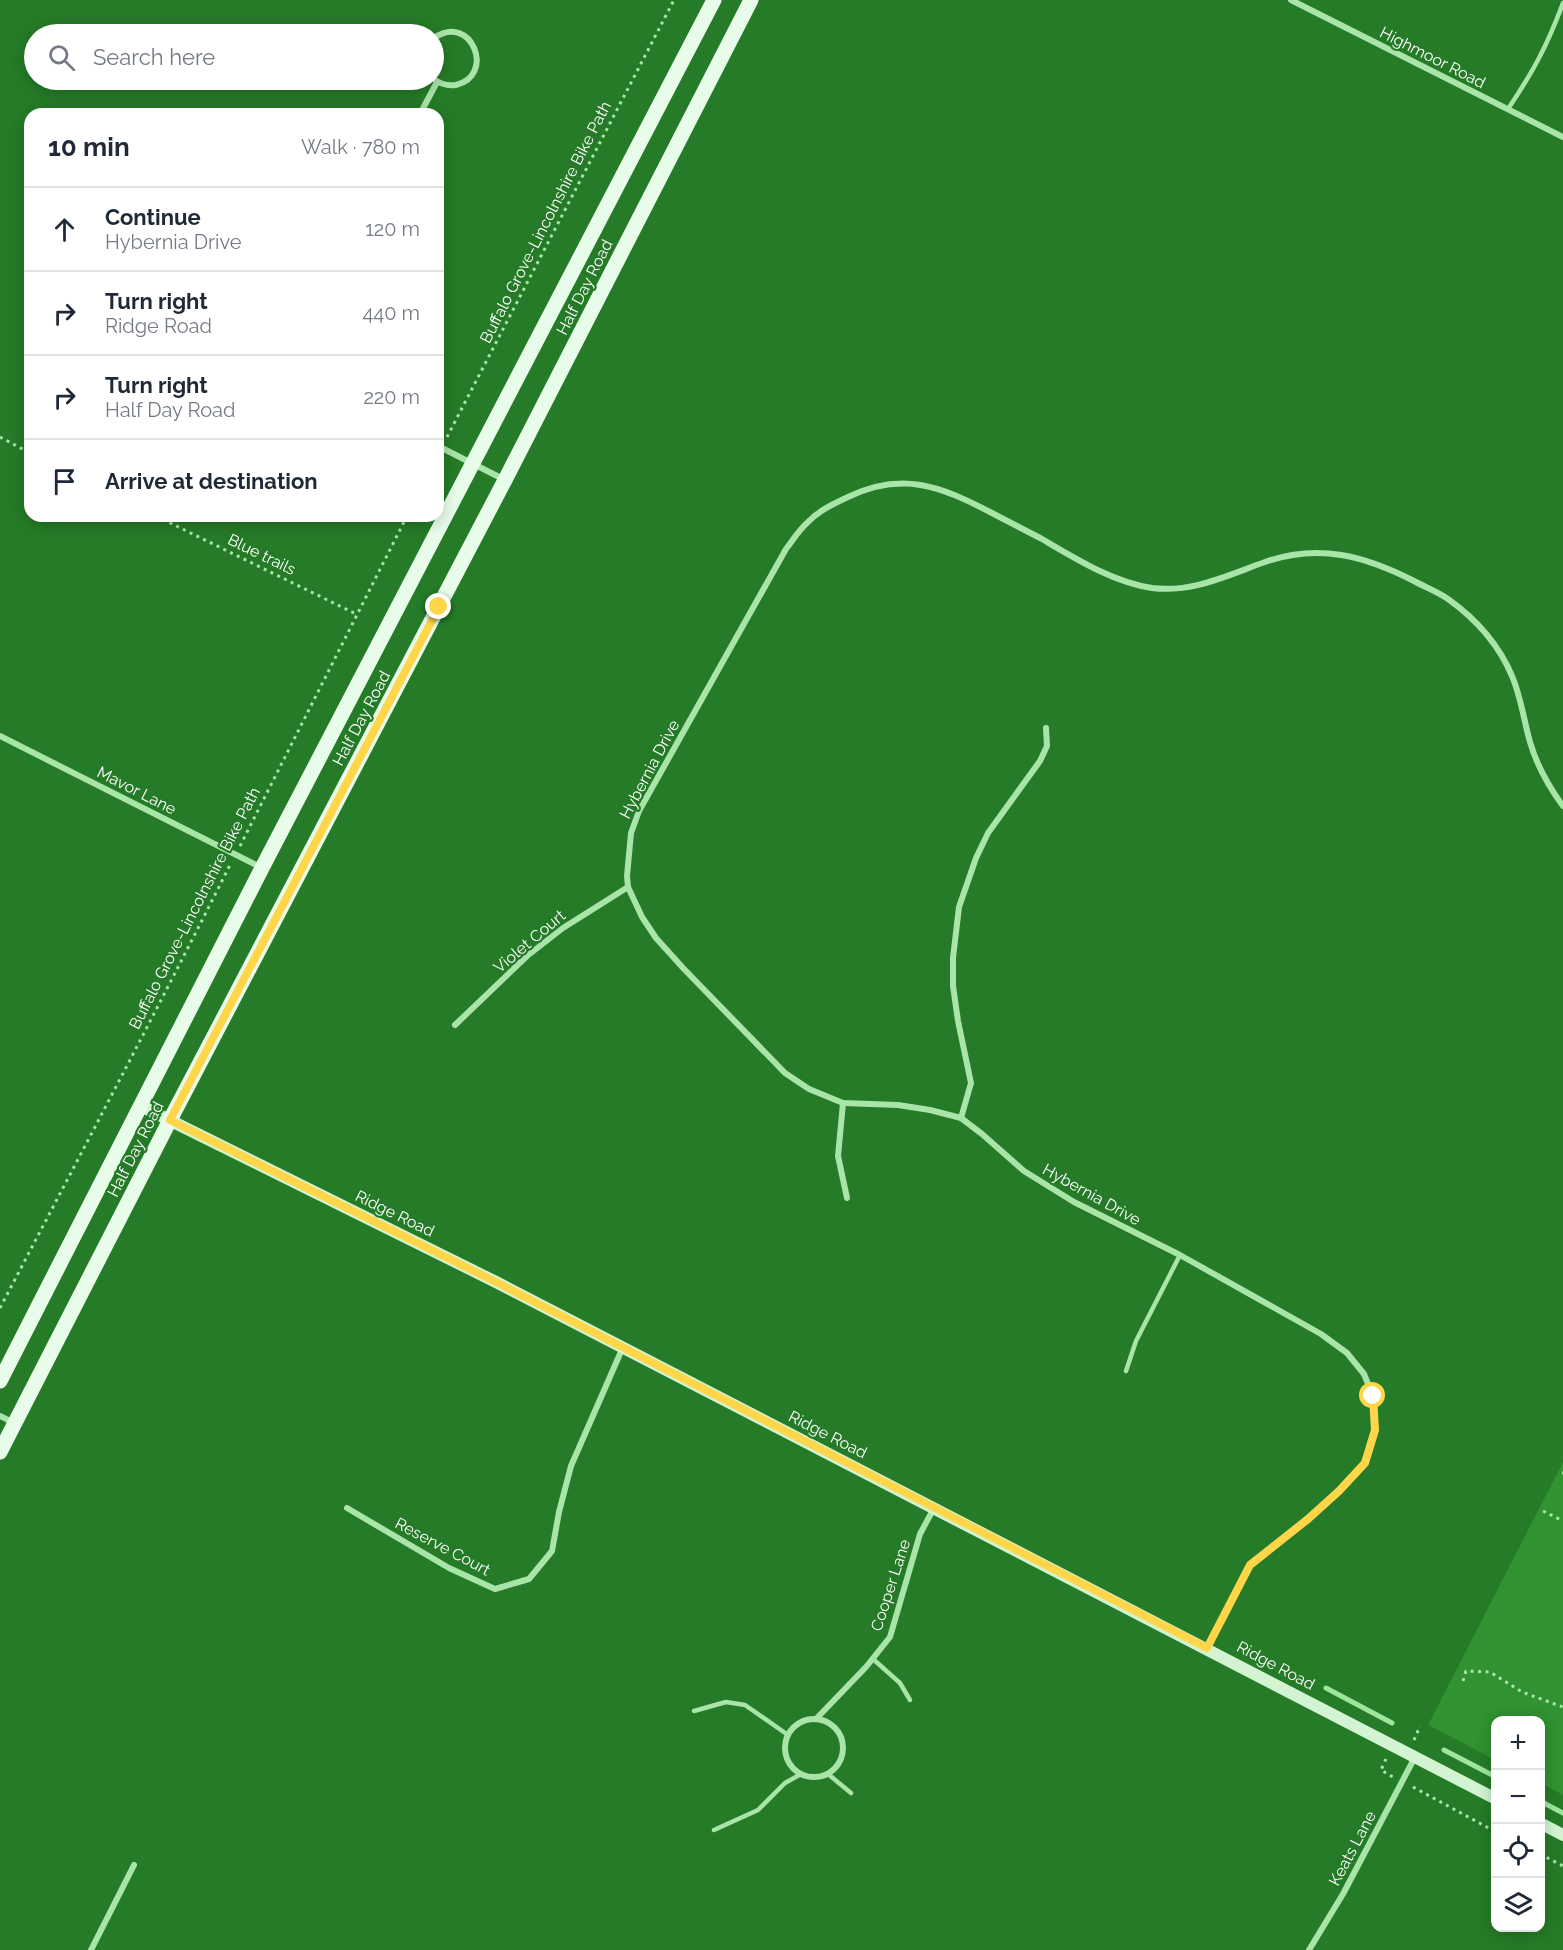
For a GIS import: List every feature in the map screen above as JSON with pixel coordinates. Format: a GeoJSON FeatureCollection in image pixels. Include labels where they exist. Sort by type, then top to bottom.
{"type":"FeatureCollection","features":[{"type":"Feature","properties":{"kind":"main road","name":"Half Day Road"},"geometry":{"type":"LineString","coordinates":[[444,520],[714,0]]}},
{"type":"Feature","properties":{"kind":"main road","name":"Half Day Road"},"geometry":{"type":"LineString","coordinates":[[0,1452],[170,1120],[505,480],[751,0]]}},
{"type":"Feature","properties":{"kind":"main road","name":"Half Day Road"},"geometry":{"type":"LineString","coordinates":[[0,1381],[262,868],[443,522]]}},
{"type":"Feature","properties":{"kind":"street","name":"Highmoor Road"},"geometry":{"type":"LineString","coordinates":[[1291,0],[1563,136]]}},
{"type":"Feature","properties":{"kind":"street"},"geometry":{"type":"LineString","coordinates":[[444,33],[452,32],[468,38],[477,53],[475,70],[462,83],[454,85],[444,83]]}},
{"type":"Feature","properties":{"kind":"street"},"geometry":{"type":"LineString","coordinates":[[423,108],[431,90]]}},
{"type":"Feature","properties":{"kind":"street"},"geometry":{"type":"LineString","coordinates":[[444,449],[505,480]]}},
{"type":"Feature","properties":{"kind":"street","name":"Hybernia Drive"},"geometry":{"type":"LineString","coordinates":[[1207,1648],[1250,1565],[1308,1519],[1365,1463],[1375,1430],[1373,1396],[1364,1374],[1347,1353],[1321,1334],[1180,1255],[1074,1202],[1024,1171],[961,1118],[898,1105],[843,1103],[809,1089],[785,1073],[684,969],[656,938],[642,917],[628,887],[627,876],[631,833],[639,811],[786,549],[807,522],[826,507],[865,489],[882,485],[907,484],[953,493],[1081,562],[1130,582],[1154,588],[1208,584],[1267,561],[1293,554],[1319,553],[1354,557],[1383,566],[1447,598],[1472,618],[1496,645],[1513,678],[1531,744],[1548,786],[1563,807]]}},
{"type":"Feature","properties":{"kind":"street"},"geometry":{"type":"LineString","coordinates":[[961,1118],[971,1083],[953,986],[953,958],[959,907],[976,858],[988,833],[1040,761],[1047,746],[1046,728]]}},
{"type":"Feature","properties":{"kind":"street","name":"Mavor Lane"},"geometry":{"type":"LineString","coordinates":[[0,736],[262,868]]}},
{"type":"Feature","properties":{"kind":"street","name":"Violet Court"},"geometry":{"type":"LineString","coordinates":[[455,1025],[527,956],[595,906],[628,887]]}},
{"type":"Feature","properties":{"kind":"street"},"geometry":{"type":"LineString","coordinates":[[843,1103],[838,1156],[847,1198]]}},
{"type":"Feature","properties":{"kind":"street","name":"Ridge Road"},"geometry":{"type":"LineString","coordinates":[[141,1106],[498,1283],[1491,1796]]}},
{"type":"Feature","properties":{"kind":"street","name":"Reserve Court"},"geometry":{"type":"LineString","coordinates":[[347,1508],[448,1568],[495,1589],[529,1579],[552,1551],[571,1466],[623,1347]]}},
{"type":"Feature","properties":{"kind":"street"},"geometry":{"type":"LineString","coordinates":[[0,1416],[15,1424]]}},
{"type":"Feature","properties":{"kind":"street","name":"Cooper Lane"},"geometry":{"type":"LineString","coordinates":[[788,1735],[800,1723],[816,1719],[873,1659],[890,1637],[920,1534],[934,1508]]}},
{"type":"Feature","properties":{"kind":"street"},"geometry":{"type":"LineString","coordinates":[[788,1735],[785,1744],[788,1762],[793,1769],[810,1777],[828,1774],[836,1768],[840,1760],[843,1742],[833,1726],[816,1719]]}},
{"type":"Feature","properties":{"kind":"street","name":"Keats Lane"},"geometry":{"type":"LineString","coordinates":[[1309,1950],[1343,1893],[1415,1757]]}},
{"type":"Feature","properties":{"kind":"street"},"geometry":{"type":"LineString","coordinates":[[1542,1824],[1563,1835]]}},
{"type":"Feature","properties":{"kind":"street"},"geometry":{"type":"LineString","coordinates":[[91,1950],[134,1865]]}},
{"type":"Feature","properties":{"kind":"lane"},"geometry":{"type":"LineString","coordinates":[[1508,109],[1535,68],[1563,3]]}},
{"type":"Feature","properties":{"kind":"lane"},"geometry":{"type":"LineString","coordinates":[[1126,1371],[1136,1341],[1180,1255]]}},
{"type":"Feature","properties":{"kind":"lane"},"geometry":{"type":"LineString","coordinates":[[873,1659],[900,1683],[910,1700]]}},
{"type":"Feature","properties":{"kind":"lane"},"geometry":{"type":"LineString","coordinates":[[694,1711],[726,1702],[745,1705],[788,1735]]}},
{"type":"Feature","properties":{"kind":"lane"},"geometry":{"type":"LineString","coordinates":[[714,1830],[758,1810],[785,1783],[801,1774]]}},
{"type":"Feature","properties":{"kind":"lane"},"geometry":{"type":"LineString","coordinates":[[828,1774],[851,1793]]}},
{"type":"Feature","properties":{"kind":"path","name":"Buffalo Grove-Lincolnshire Bike Path"},"geometry":{"type":"LineString","coordinates":[[444,439],[674,0]]}},
{"type":"Feature","properties":{"kind":"path"},"geometry":{"type":"LineString","coordinates":[[0,437],[24,450]]}},
{"type":"Feature","properties":{"kind":"path","name":"Blue trails"},"geometry":{"type":"LineString","coordinates":[[168,522],[357,614]]}},
{"type":"Feature","properties":{"kind":"path","name":"Buffalo Grove-Lincolnshire Bike Path"},"geometry":{"type":"LineString","coordinates":[[0,1308],[122,1072],[169,987],[404,522]]}},
{"type":"Feature","properties":{"kind":"path"},"geometry":{"type":"LineString","coordinates":[[1542,1511],[1563,1521]]}},
{"type":"Feature","properties":{"kind":"path"},"geometry":{"type":"LineString","coordinates":[[1463,1681],[1466,1671],[1490,1672],[1522,1692],[1563,1707]]}},
{"type":"Feature","properties":{"kind":"path"},"geometry":{"type":"LineString","coordinates":[[1545,1857],[1563,1866]]}},
{"type":"Feature","properties":{"kind":"green space"},"geometry":{"type":"Polygon","coordinates":[[[1563,1462],[1563,1795],[1545,1785],[1545,1716],[1491,1716],[1491,1758],[1428,1725],[1563,1462]]]}},
{"type":"Feature","properties":{"kind":"waterway"},"geometry":{"type":"LineString","coordinates":[[1326,1688],[1392,1723]]}},
{"type":"Feature","properties":{"kind":"waterway"},"geometry":{"type":"LineString","coordinates":[[1444,1750],[1491,1774]]}},
{"type":"Feature","properties":{"kind":"waterway"},"geometry":{"type":"LineString","coordinates":[[1545,1804],[1563,1813]]}},
{"type":"Feature","properties":{"kind":"route"},"geometry":{"type":"LineString","coordinates":[[439,607],[170,1120],[498,1283],[1207,1648],[1250,1565],[1308,1519],[1365,1463],[1375,1430],[1373,1396]]}}]}
